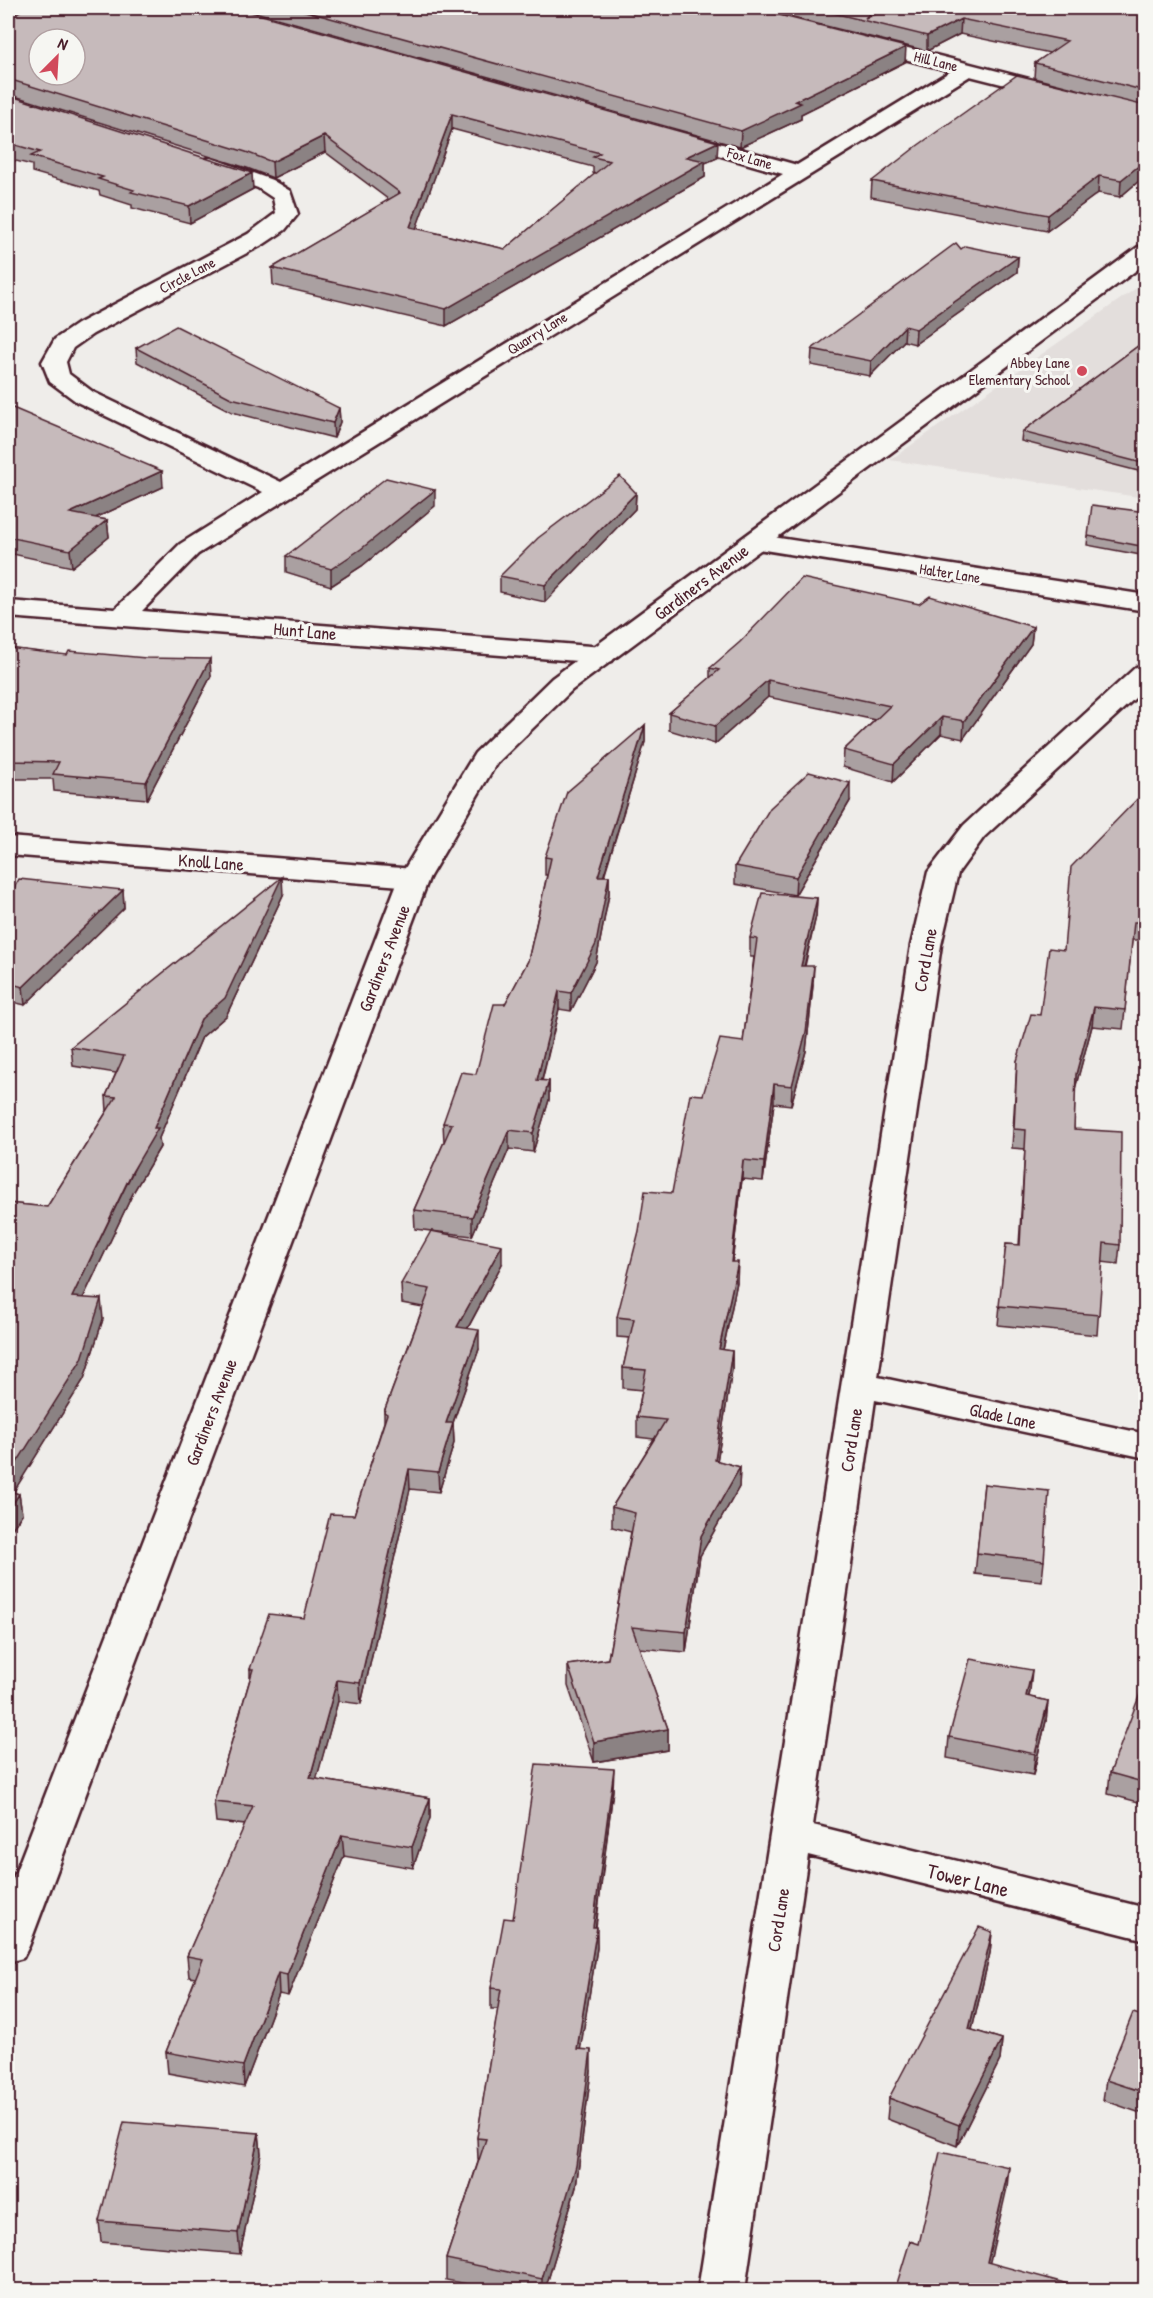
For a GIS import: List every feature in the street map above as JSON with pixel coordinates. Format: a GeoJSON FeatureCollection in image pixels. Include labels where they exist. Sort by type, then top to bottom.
{"type":"FeatureCollection","features":[{"type":"Feature","properties":{"kind":"street","name":"Hill Lane"},"geometry":{"type":"LineString","coordinates":[[840,37],[1067,95]]}},
{"type":"Feature","properties":{"kind":"street","name":"Quarry Lane"},"geometry":{"type":"LineString","coordinates":[[123,616],[189,549],[280,490],[967,69]]}},
{"type":"Feature","properties":{"kind":"street","name":"Fox Lane"},"geometry":{"type":"LineString","coordinates":[[651,130],[800,172]]}},
{"type":"Feature","properties":{"kind":"street","name":"Circle Lane"},"geometry":{"type":"LineString","coordinates":[[195,160],[265,184],[282,195],[287,214],[277,225],[256,239],[85,329],[63,344],[54,362],[58,377],[85,397],[280,490]]}},
{"type":"Feature","properties":{"kind":"street","name":"Gardiners Avenue"},"geometry":{"type":"LineString","coordinates":[[8,1946],[414,878],[485,759],[562,684],[1146,252]]}},
{"type":"Feature","properties":{"kind":"street","name":"Halter Lane"},"geometry":{"type":"LineString","coordinates":[[754,542],[1146,603]]}},
{"type":"Feature","properties":{"kind":"street","name":"Hunt Lane"},"geometry":{"type":"LineString","coordinates":[[8,609],[123,616],[603,655]]}},
{"type":"Feature","properties":{"kind":"street","name":"Cord Lane"},"geometry":{"type":"LineString","coordinates":[[721,2290],[926,945],[943,872],[974,831],[1146,673]]}},
{"type":"Feature","properties":{"kind":"street","name":"Knoll Lane"},"geometry":{"type":"LineString","coordinates":[[8,846],[414,878]]}},
{"type":"Feature","properties":{"kind":"street","name":"Glade Lane"},"geometry":{"type":"LineString","coordinates":[[860,1385],[1146,1446]]}},
{"type":"Feature","properties":{"kind":"street","name":"Tower Lane"},"geometry":{"type":"LineString","coordinates":[[791,1835],[1146,1924]]}},
{"type":"Feature","properties":{"kind":"shaded area","name":"Abbey Lane Elementary School"},"geometry":{"type":"Polygon","coordinates":[[[1145,282],[1145,498],[890,460],[1145,282]]]}},
{"type":"Feature","properties":{"kind":"building"},"geometry":{"type":"Polygon","coordinates":[[[25,8],[236,8],[718,142],[686,157],[705,161],[446,309],[272,268],[400,193],[324,136],[272,162],[34,87],[87,87],[87,27],[27,27],[27,85],[8,79],[8,18],[25,8]],[[452,114],[410,227],[505,249],[610,161],[593,157],[600,153],[452,114]]]}},
{"type":"Feature","properties":{"kind":"building"},"geometry":{"type":"Polygon","coordinates":[[[294,8],[751,8],[906,47],[795,101],[801,103],[741,131],[294,8]]]}},
{"type":"Feature","properties":{"kind":"building"},"geometry":{"type":"Polygon","coordinates":[[[813,8],[875,8],[865,18],[891,8],[1146,8],[1146,91],[1035,63],[1067,41],[961,19],[927,36],[813,8]]]}},
{"type":"Feature","properties":{"kind":"building"},"geometry":{"type":"Polygon","coordinates":[[[1017,75],[1146,106],[1146,160],[1121,180],[1099,176],[1048,215],[872,181],[917,146],[1017,75]]]}},
{"type":"Feature","properties":{"kind":"building"},"geometry":{"type":"Polygon","coordinates":[[[8,95],[252,173],[189,206],[131,192],[134,190],[98,179],[103,177],[31,156],[40,152],[8,143],[8,95]]]}},
{"type":"Feature","properties":{"kind":"building"},"geometry":{"type":"Polygon","coordinates":[[[956,243],[961,249],[965,246],[1018,257],[916,329],[905,326],[871,361],[812,349],[956,243]]]}},
{"type":"Feature","properties":{"kind":"building"},"geometry":{"type":"Polygon","coordinates":[[[176,326],[339,408],[333,423],[231,398],[136,348],[176,326]]]}},
{"type":"Feature","properties":{"kind":"building"},"geometry":{"type":"Polygon","coordinates":[[[1146,340],[1146,464],[1022,432],[1146,340]]]}},
{"type":"Feature","properties":{"kind":"building"},"geometry":{"type":"Polygon","coordinates":[[[8,406],[162,471],[70,513],[107,520],[70,550],[8,537],[8,406]]]}},
{"type":"Feature","properties":{"kind":"building"},"geometry":{"type":"Polygon","coordinates":[[[620,476],[636,493],[545,585],[500,576],[538,538],[620,476]]]}},
{"type":"Feature","properties":{"kind":"building"},"geometry":{"type":"Polygon","coordinates":[[[386,478],[435,490],[361,549],[331,569],[286,556],[386,478]]]}},
{"type":"Feature","properties":{"kind":"building"},"geometry":{"type":"Polygon","coordinates":[[[1092,505],[1146,512],[1146,547],[1088,536],[1092,505]]]}},
{"type":"Feature","properties":{"kind":"building"},"geometry":{"type":"Polygon","coordinates":[[[802,578],[919,604],[930,596],[1033,627],[964,721],[942,717],[894,764],[844,750],[890,706],[768,680],[715,726],[669,713],[719,670],[710,668],[740,642],[802,578]]]}},
{"type":"Feature","properties":{"kind":"building"},"geometry":{"type":"Polygon","coordinates":[[[8,648],[67,655],[69,651],[146,658],[210,659],[146,782],[53,774],[59,762],[8,761],[8,648]]]}},
{"type":"Feature","properties":{"kind":"building"},"geometry":{"type":"Polygon","coordinates":[[[645,725],[598,876],[609,876],[596,944],[571,993],[559,991],[537,1080],[549,1081],[533,1133],[509,1130],[472,1217],[414,1210],[452,1124],[443,1123],[461,1072],[476,1074],[494,1004],[505,1004],[528,961],[551,858],[545,857],[567,792],[645,725]]]}},
{"type":"Feature","properties":{"kind":"building"},"geometry":{"type":"Polygon","coordinates":[[[809,772],[850,783],[796,877],[735,866],[770,808],[809,772]]]}},
{"type":"Feature","properties":{"kind":"building"},"geometry":{"type":"Polygon","coordinates":[[[1146,790],[1146,855],[1141,922],[1134,922],[1125,1010],[1094,1007],[1076,1074],[1074,1129],[1121,1132],[1120,1245],[1104,1243],[1099,1315],[999,1306],[1006,1244],[1020,1245],[1026,1130],[1014,1129],[1017,1061],[1031,1014],[1040,1015],[1049,948],[1064,950],[1071,867],[1146,790]]]}},
{"type":"Feature","properties":{"kind":"building"},"geometry":{"type":"Polygon","coordinates":[[[282,877],[225,998],[201,1019],[154,1128],[158,1128],[132,1172],[72,1297],[101,1299],[82,1359],[8,1477],[8,1203],[47,1207],[116,1097],[106,1096],[124,1056],[71,1047],[282,877]]]}},
{"type":"Feature","properties":{"kind":"building"},"geometry":{"type":"Polygon","coordinates":[[[19,879],[123,890],[23,987],[8,983],[8,899],[19,879]]]}},
{"type":"Feature","properties":{"kind":"building"},"geometry":{"type":"Polygon","coordinates":[[[762,893],[817,898],[801,966],[814,966],[806,1032],[792,1086],[774,1084],[764,1162],[743,1160],[731,1262],[738,1262],[719,1349],[732,1351],[715,1460],[740,1467],[701,1536],[686,1632],[632,1627],[668,1729],[594,1742],[568,1665],[608,1659],[635,1513],[612,1507],[666,1420],[637,1417],[646,1370],[623,1368],[634,1319],[617,1317],[639,1231],[645,1191],[672,1193],[690,1094],[703,1095],[720,1039],[743,1042],[757,939],[750,938],[762,893]]]}},
{"type":"Feature","properties":{"kind":"building"},"geometry":{"type":"Polygon","coordinates":[[[431,1231],[502,1245],[457,1327],[479,1330],[446,1423],[453,1423],[438,1472],[409,1469],[360,1683],[337,1680],[310,1778],[430,1798],[412,1847],[342,1835],[287,1975],[278,1973],[243,2066],[166,2052],[203,1959],[187,1956],[253,1806],[214,1802],[253,1669],[250,1669],[269,1614],[304,1618],[330,1514],[354,1515],[387,1414],[384,1412],[430,1289],[401,1284],[431,1231]]]}},
{"type":"Feature","properties":{"kind":"building"},"geometry":{"type":"Polygon","coordinates":[[[984,1484],[1049,1491],[1044,1561],[977,1553],[984,1484]]]}},
{"type":"Feature","properties":{"kind":"building"},"geometry":{"type":"Polygon","coordinates":[[[8,1491],[19,1494],[8,1511],[8,1491]]]}},
{"type":"Feature","properties":{"kind":"building"},"geometry":{"type":"Polygon","coordinates":[[[1146,1551],[1146,1566],[1141,1565],[1146,1551]]]}},
{"type":"Feature","properties":{"kind":"building"},"geometry":{"type":"Polygon","coordinates":[[[970,1659],[1032,1670],[1026,1696],[1048,1701],[1035,1754],[949,1737],[970,1659]]]}},
{"type":"Feature","properties":{"kind":"building"},"geometry":{"type":"Polygon","coordinates":[[[1141,1691],[1146,1692],[1146,1783],[1110,1773],[1141,1691]]]}},
{"type":"Feature","properties":{"kind":"building"},"geometry":{"type":"Polygon","coordinates":[[[536,1764],[614,1769],[593,1927],[597,1927],[577,2049],[591,2050],[576,2166],[542,2279],[446,2259],[486,2139],[477,2138],[501,1989],[491,1988],[504,1918],[513,1919],[536,1764]]]}},
{"type":"Feature","properties":{"kind":"building"},"geometry":{"type":"Polygon","coordinates":[[[979,1927],[992,1932],[969,2029],[1002,2039],[959,2125],[889,2098],[979,1927]]]}},
{"type":"Feature","properties":{"kind":"building"},"geometry":{"type":"Polygon","coordinates":[[[1133,2013],[1146,2017],[1146,2093],[1106,2080],[1133,2013]]]}},
{"type":"Feature","properties":{"kind":"building"},"geometry":{"type":"Polygon","coordinates":[[[124,2122],[259,2133],[238,2233],[99,2221],[124,2122]]]}},
{"type":"Feature","properties":{"kind":"building"},"geometry":{"type":"Polygon","coordinates":[[[940,2152],[1009,2167],[987,2262],[1085,2290],[895,2290],[910,2241],[919,2244],[940,2152]]]}},
{"type":"Feature","properties":{"kind":"place","name":"Abbey Lane Elementary School"},"geometry":{"type":"Point","coordinates":[1082,371]}}]}
